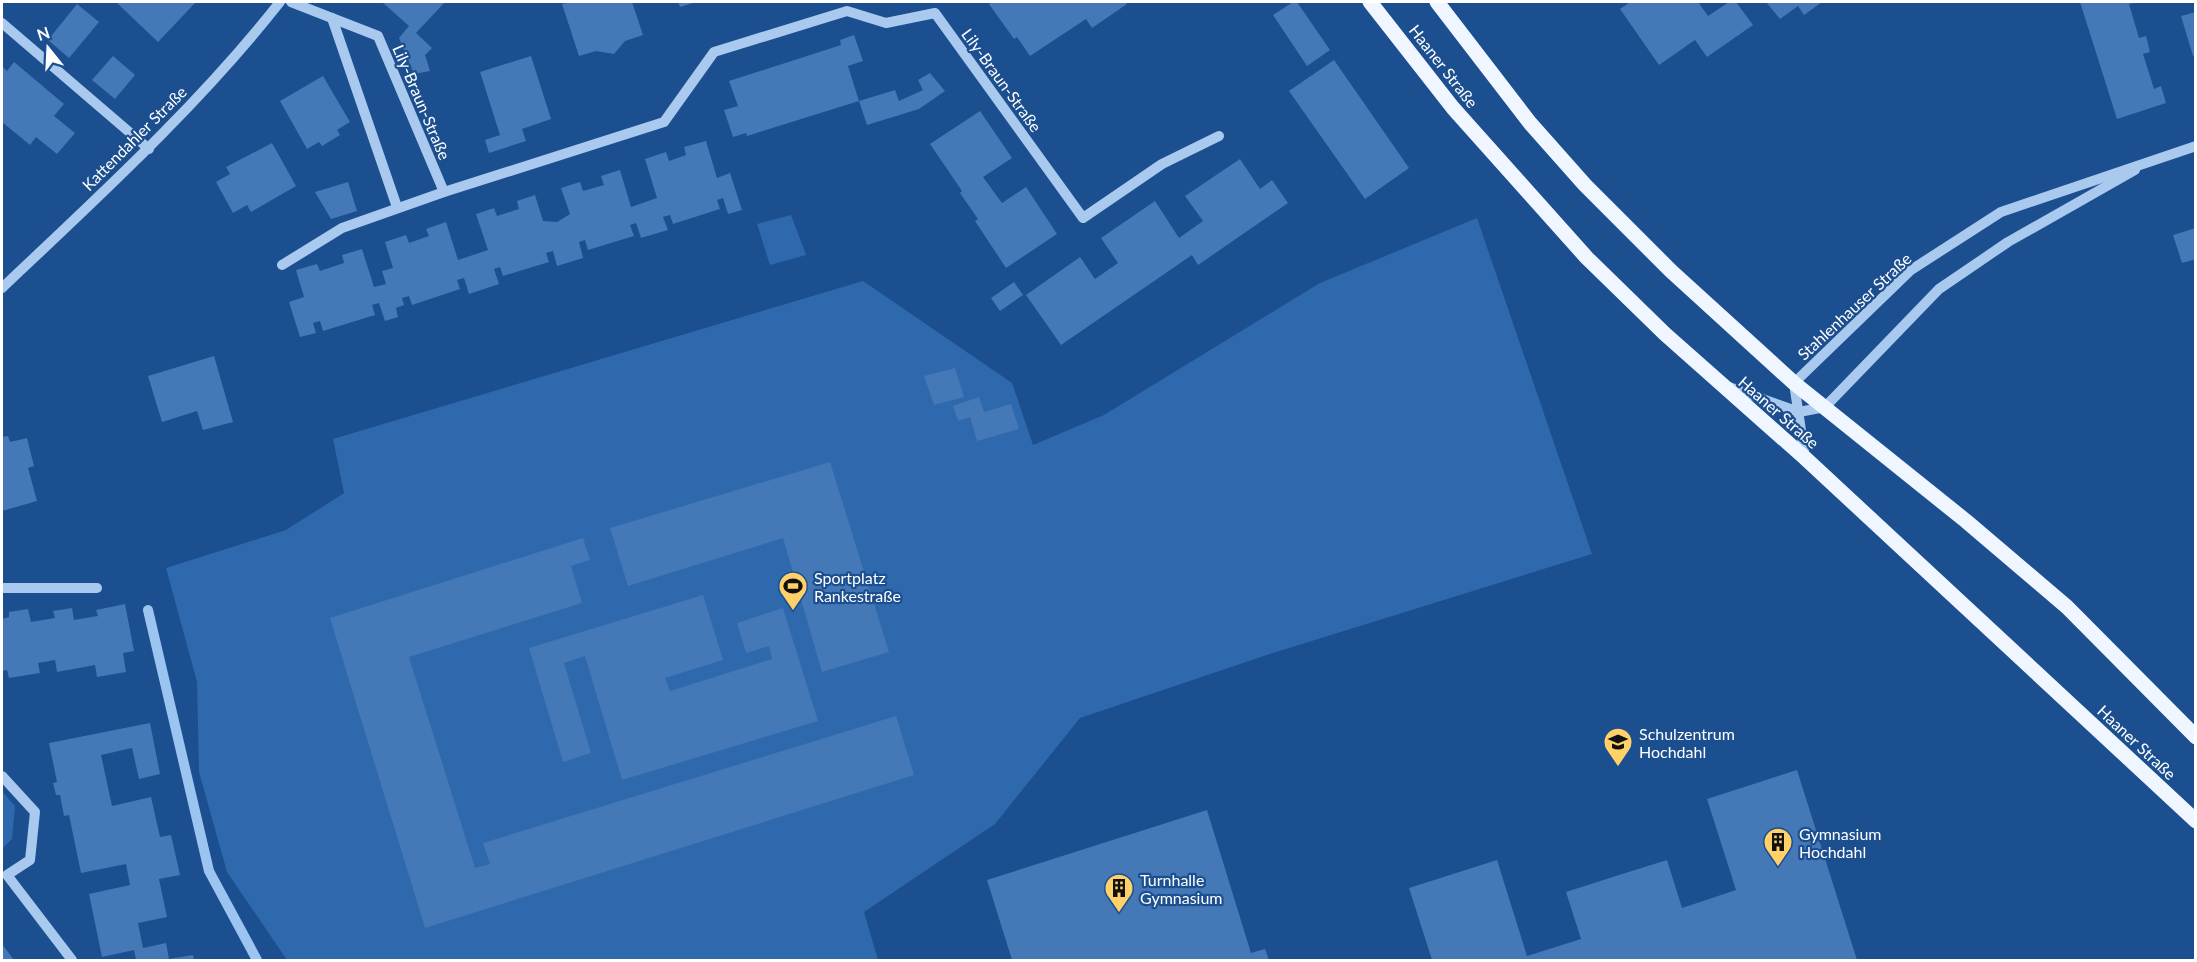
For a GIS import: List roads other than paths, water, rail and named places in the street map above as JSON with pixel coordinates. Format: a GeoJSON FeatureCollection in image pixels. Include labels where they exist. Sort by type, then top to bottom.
{"type":"FeatureCollection","features":[{"type":"Feature","properties":{"kind":"main road","name":"Haaner Straße"},"geometry":{"type":"LineString","coordinates":[[1370,2],[1453,108],[1587,258],[1720,384],[1805,458],[2196,821]]}},
{"type":"Feature","properties":{"kind":"main road","name":"Haaner Straße"},"geometry":{"type":"LineString","coordinates":[[1437,2],[1530,123],[1585,185],[1671,271],[1794,383],[1966,521],[2067,607],[2196,737]]}},
{"type":"Feature","properties":{"kind":"street","name":"Kattendahler Straße"},"geometry":{"type":"LineString","coordinates":[[2,288],[148,149],[250,40],[280,2]]}},
{"type":"Feature","properties":{"kind":"street","name":"Lily-Braun-Straße"},"geometry":{"type":"LineString","coordinates":[[291,2],[378,36],[444,192]]}},
{"type":"Feature","properties":{"kind":"street","name":"Lily-Braun-Straße"},"geometry":{"type":"LineString","coordinates":[[282,265],[342,228],[397,207],[664,122],[714,52],[847,11],[886,23],[935,13],[1083,218],[1162,164],[1219,136]]}},
{"type":"Feature","properties":{"kind":"street"},"geometry":{"type":"LineString","coordinates":[[332,18],[397,207]]}},
{"type":"Feature","properties":{"kind":"street"},"geometry":{"type":"LineString","coordinates":[[2,23],[148,149]]}},
{"type":"Feature","properties":{"kind":"street","name":"Stahlenhauser Straße"},"geometry":{"type":"LineString","coordinates":[[1805,458],[1794,383],[1911,270],[2001,212],[2161,155],[2196,146]]}},
{"type":"Feature","properties":{"kind":"street","name":"Stahlenhauser Straße"},"geometry":{"type":"LineString","coordinates":[[1825,407],[1939,289],[2008,242],[2161,155]]}},
{"type":"Feature","properties":{"kind":"street"},"geometry":{"type":"LineString","coordinates":[[1720,384],[1798,412],[1825,407]]}},
{"type":"Feature","properties":{"kind":"street"},"geometry":{"type":"LineString","coordinates":[[2,588],[97,588]]}},
{"type":"Feature","properties":{"kind":"street"},"geometry":{"type":"LineString","coordinates":[[2,776],[35,812],[30,860],[4,872],[72,960]]}},
{"type":"Feature","properties":{"kind":"waterway"},"geometry":{"type":"LineString","coordinates":[[148,610],[209,871],[257,960]]}},
{"type":"Feature","properties":{"kind":"place","name":"Sportplatz Rankestraße"},"geometry":{"type":"Point","coordinates":[793,612]}},
{"type":"Feature","properties":{"kind":"place","name":"Schulzentrum Hochdahl"},"geometry":{"type":"Point","coordinates":[1618,768]}},
{"type":"Feature","properties":{"kind":"place","name":"Gymnasium Hochdahl"},"geometry":{"type":"Point","coordinates":[1778,868]}},
{"type":"Feature","properties":{"kind":"place","name":"Turnhalle Gymnasium"},"geometry":{"type":"Point","coordinates":[1119,914]}}]}
